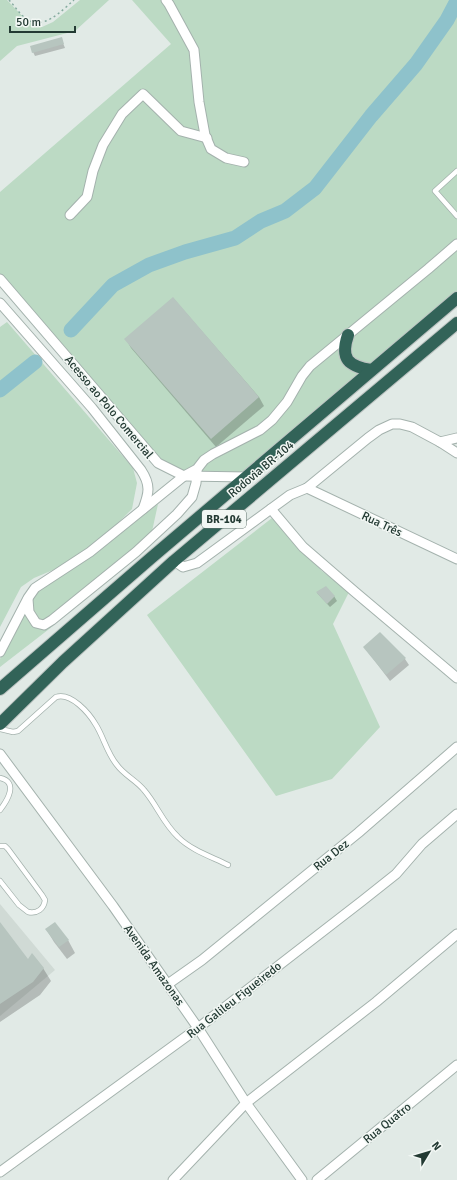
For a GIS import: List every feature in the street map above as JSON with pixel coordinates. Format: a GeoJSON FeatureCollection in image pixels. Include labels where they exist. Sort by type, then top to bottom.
{"type":"FeatureCollection","features":[{"type":"Feature","properties":{"kind":"highway","name":"Rodovia BR-104"},"geometry":{"type":"LineString","coordinates":[[0,689],[371,370],[457,298]]}},
{"type":"Feature","properties":{"kind":"highway","name":"Rodovia BR-104"},"geometry":{"type":"LineString","coordinates":[[0,724],[63,662],[174,561],[457,323]]}},
{"type":"Feature","properties":{"kind":"highway"},"geometry":{"type":"LineString","coordinates":[[348,335],[345,347],[348,360],[356,367],[371,370]]}},
{"type":"Feature","properties":{"kind":"street"},"geometry":{"type":"LineString","coordinates":[[166,0],[170,4],[194,50],[199,102],[211,149],[226,158],[244,162]]}},
{"type":"Feature","properties":{"kind":"street"},"geometry":{"type":"LineString","coordinates":[[70,215],[87,197],[93,171],[103,145],[122,114],[142,94],[181,131],[207,138]]}},
{"type":"Feature","properties":{"kind":"street"},"geometry":{"type":"LineString","coordinates":[[28,598],[28,608],[34,621],[36,623],[44,624],[52,620],[136,552],[177,514],[192,497],[197,473],[204,460],[260,430],[272,420],[288,402],[304,372],[310,366],[457,244]]}},
{"type":"Feature","properties":{"kind":"street","name":"Acesso ao Polo Comercial"},"geometry":{"type":"LineString","coordinates":[[0,279],[158,464],[184,476],[197,473],[248,477]]}},
{"type":"Feature","properties":{"kind":"street"},"geometry":{"type":"LineString","coordinates":[[1,305],[14,296]]}},
{"type":"Feature","properties":{"kind":"street","name":"Acesso ao Polo Comercial"},"geometry":{"type":"LineString","coordinates":[[1,305],[92,408],[147,478],[149,487],[148,497],[142,511]]}},
{"type":"Feature","properties":{"kind":"street"},"geometry":{"type":"LineString","coordinates":[[174,561],[179,566],[183,567],[197,564],[290,495],[307,488],[379,430],[392,424],[412,427],[457,453]]}},
{"type":"Feature","properties":{"kind":"street"},"geometry":{"type":"LineString","coordinates":[[440,442],[457,438]]}},
{"type":"Feature","properties":{"kind":"street"},"geometry":{"type":"LineString","coordinates":[[0,652],[28,598],[38,585],[90,552],[184,476]]}},
{"type":"Feature","properties":{"kind":"street","name":"Rua Três"},"geometry":{"type":"LineString","coordinates":[[307,488],[457,559]]}},
{"type":"Feature","properties":{"kind":"street"},"geometry":{"type":"LineString","coordinates":[[271,509],[303,546],[457,678]]}},
{"type":"Feature","properties":{"kind":"street","name":"Rua Dez"},"geometry":{"type":"LineString","coordinates":[[168,984],[202,960],[358,833],[457,747]]}},
{"type":"Feature","properties":{"kind":"street","name":"Avenida Amazonas"},"geometry":{"type":"LineString","coordinates":[[0,754],[113,906],[198,1028],[246,1103],[302,1180]]}},
{"type":"Feature","properties":{"kind":"street","name":"Rua Galileu Figueiredo"},"geometry":{"type":"LineString","coordinates":[[0,1172],[198,1028],[396,874],[422,844],[457,814]]}},
{"type":"Feature","properties":{"kind":"street"},"geometry":{"type":"LineString","coordinates":[[173,1180],[246,1103],[376,1002],[457,934]]}},
{"type":"Feature","properties":{"kind":"street","name":"Rua Quatro"},"geometry":{"type":"LineString","coordinates":[[317,1180],[457,1066]]}},
{"type":"Feature","properties":{"kind":"lane"},"geometry":{"type":"LineString","coordinates":[[457,171],[435,191],[457,216]]}},
{"type":"Feature","properties":{"kind":"lane"},"geometry":{"type":"LineString","coordinates":[[0,729],[12,732],[18,731],[48,702],[56,697],[63,696],[71,699],[92,719],[116,765],[144,789],[174,833],[187,844],[228,865]]}},
{"type":"Feature","properties":{"kind":"lane"},"geometry":{"type":"LineString","coordinates":[[0,778],[8,783],[10,788],[9,798],[0,810]]}},
{"type":"Feature","properties":{"kind":"lane"},"geometry":{"type":"LineString","coordinates":[[0,846],[4,846],[8,849],[42,895],[45,900],[43,907],[37,912],[28,912],[19,905],[0,880]]}},
{"type":"Feature","properties":{"kind":"path"},"geometry":{"type":"LineString","coordinates":[[9,0],[24,18],[31,21],[43,22],[55,16],[74,0]]}},
{"type":"Feature","properties":{"kind":"shaded area"},"geometry":{"type":"Polygon","coordinates":[[[0,904],[55,970],[0,1016],[0,904]]]}},
{"type":"Feature","properties":{"kind":"green space"},"geometry":{"type":"Polygon","coordinates":[[[0,0],[7,0],[27,21],[42,27],[53,22],[80,0],[109,0],[75,31],[17,46],[0,61],[0,0]]]}},
{"type":"Feature","properties":{"kind":"green space"},"geometry":{"type":"Polygon","coordinates":[[[132,0],[457,0],[457,295],[246,473],[195,476],[158,462],[0,278],[0,192],[171,44],[132,0]]]}},
{"type":"Feature","properties":{"kind":"green space"},"geometry":{"type":"Polygon","coordinates":[[[7,322],[133,468],[137,483],[132,509],[114,527],[65,565],[34,578],[21,587],[0,627],[0,327],[7,322]]]}},
{"type":"Feature","properties":{"kind":"green space"},"geometry":{"type":"Polygon","coordinates":[[[158,504],[151,536],[48,621],[40,621],[35,618],[30,601],[37,591],[76,565],[158,504]]]}},
{"type":"Feature","properties":{"kind":"green space"},"geometry":{"type":"Polygon","coordinates":[[[272,518],[322,571],[349,592],[333,624],[380,727],[332,779],[276,796],[147,615],[272,518]]]}},
{"type":"Feature","properties":{"kind":"green space"},"geometry":{"type":"Polygon","coordinates":[[[24,610],[38,629],[53,626],[0,667],[0,659],[24,610]]]}},
{"type":"Feature","properties":{"kind":"building"},"geometry":{"type":"Polygon","coordinates":[[[62,37],[64,44],[32,53],[30,46],[62,37]]]}},
{"type":"Feature","properties":{"kind":"building"},"geometry":{"type":"Polygon","coordinates":[[[173,297],[259,397],[211,439],[124,339],[173,297]]]}},
{"type":"Feature","properties":{"kind":"building"},"geometry":{"type":"Polygon","coordinates":[[[326,586],[335,596],[327,604],[316,592],[326,586]]]}},
{"type":"Feature","properties":{"kind":"building"},"geometry":{"type":"Polygon","coordinates":[[[380,632],[406,658],[386,675],[363,647],[380,632]]]}},
{"type":"Feature","properties":{"kind":"building"},"geometry":{"type":"Polygon","coordinates":[[[0,922],[28,959],[32,953],[44,968],[33,982],[0,1004],[0,922]]]}},
{"type":"Feature","properties":{"kind":"building"},"geometry":{"type":"Polygon","coordinates":[[[55,922],[69,940],[59,947],[45,929],[55,922]]]}},
{"type":"Feature","properties":{"kind":"waterway"},"geometry":{"type":"LineString","coordinates":[[71,330],[113,285],[149,265],[185,252],[235,238],[261,221],[285,211],[315,188],[371,116],[416,64],[447,20],[457,1]]}},
{"type":"Feature","properties":{"kind":"waterway"},"geometry":{"type":"LineString","coordinates":[[0,390],[35,362]]}}]}
